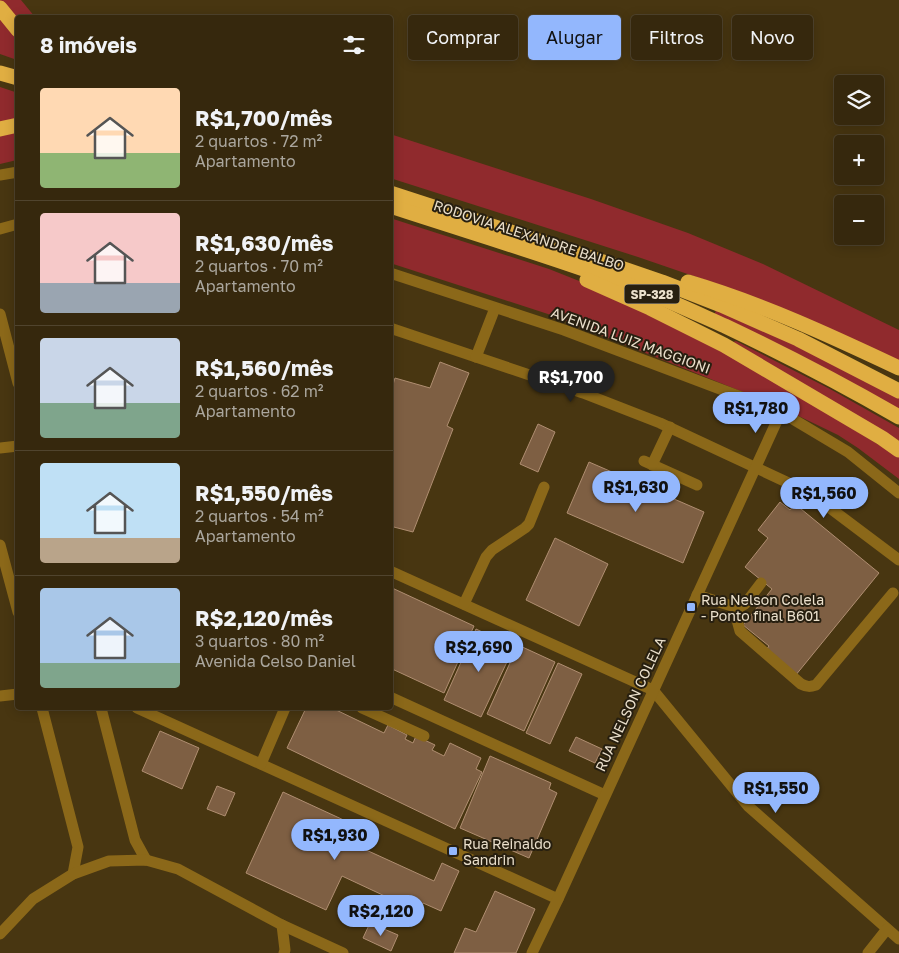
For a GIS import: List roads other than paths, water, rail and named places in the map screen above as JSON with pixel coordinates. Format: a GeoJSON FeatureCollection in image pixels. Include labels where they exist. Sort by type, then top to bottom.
{"type":"FeatureCollection","features":[{"type":"Feature","properties":{"kind":"highway"},"geometry":{"type":"LineString","coordinates":[[0,8],[15,26]]}},
{"type":"Feature","properties":{"kind":"highway"},"geometry":{"type":"LineString","coordinates":[[0,128],[15,126]]}},
{"type":"Feature","properties":{"kind":"highway","name":"RODOVIA ALEXANDRE BALBO"},"geometry":{"type":"LineString","coordinates":[[393,194],[662,282],[721,305],[798,339],[899,392]]}},
{"type":"Feature","properties":{"kind":"highway","name":"RODOVIA ALEXANDRE BALBO"},"geometry":{"type":"LineString","coordinates":[[393,207],[637,288],[780,352],[899,417]]}},
{"type":"Feature","properties":{"kind":"highway"},"geometry":{"type":"LineString","coordinates":[[487,237],[650,308],[724,345],[882,438],[899,450]]}},
{"type":"Feature","properties":{"kind":"highway"},"geometry":{"type":"LineString","coordinates":[[536,240],[662,274],[748,302],[790,318],[899,368]]}},
{"type":"Feature","properties":{"kind":"street"},"geometry":{"type":"LineString","coordinates":[[0,175],[15,172]]}},
{"type":"Feature","properties":{"kind":"street"},"geometry":{"type":"LineString","coordinates":[[0,229],[15,225]]}},
{"type":"Feature","properties":{"kind":"street","name":"AVENIDA LUIZ MAGGIONI"},"geometry":{"type":"LineString","coordinates":[[393,274],[564,330],[781,412],[848,452],[899,493]]}},
{"type":"Feature","properties":{"kind":"street"},"geometry":{"type":"LineString","coordinates":[[476,356],[495,308]]}},
{"type":"Feature","properties":{"kind":"street"},"geometry":{"type":"LineString","coordinates":[[0,314],[15,371]]}},
{"type":"Feature","properties":{"kind":"street"},"geometry":{"type":"LineString","coordinates":[[393,329],[583,393],[670,427],[810,492],[899,560]]}},
{"type":"Feature","properties":{"kind":"street","name":"RUA NELSON COLELA"},"geometry":{"type":"LineString","coordinates":[[532,953],[781,412]]}},
{"type":"Feature","properties":{"kind":"street"},"geometry":{"type":"LineString","coordinates":[[670,427],[648,463],[697,485]]}},
{"type":"Feature","properties":{"kind":"street"},"geometry":{"type":"LineString","coordinates":[[0,448],[15,446]]}},
{"type":"Feature","properties":{"kind":"street"},"geometry":{"type":"LineString","coordinates":[[464,604],[486,558],[492,550],[529,524],[544,487]]}},
{"type":"Feature","properties":{"kind":"street"},"geometry":{"type":"LineString","coordinates":[[0,545],[15,601]]}},
{"type":"Feature","properties":{"kind":"street"},"geometry":{"type":"LineString","coordinates":[[393,572],[653,690],[748,806],[899,939]]}},
{"type":"Feature","properties":{"kind":"street"},"geometry":{"type":"LineString","coordinates":[[696,595],[738,608],[745,604],[762,583]]}},
{"type":"Feature","properties":{"kind":"street"},"geometry":{"type":"LineString","coordinates":[[738,608],[737,620],[740,631],[801,684],[810,687],[816,685],[893,593]]}},
{"type":"Feature","properties":{"kind":"street"},"geometry":{"type":"LineString","coordinates":[[0,696],[15,694]]}},
{"type":"Feature","properties":{"kind":"street"},"geometry":{"type":"LineString","coordinates":[[393,698],[605,795]]}},
{"type":"Feature","properties":{"kind":"street"},"geometry":{"type":"LineString","coordinates":[[43,710],[78,847],[73,874]]}},
{"type":"Feature","properties":{"kind":"street"},"geometry":{"type":"LineString","coordinates":[[102,710],[135,840],[146,860]]}},
{"type":"Feature","properties":{"kind":"street"},"geometry":{"type":"LineString","coordinates":[[142,710],[558,899]]}},
{"type":"Feature","properties":{"kind":"street"},"geometry":{"type":"LineString","coordinates":[[261,764],[284,710]]}},
{"type":"Feature","properties":{"kind":"street"},"geometry":{"type":"LineString","coordinates":[[366,710],[424,736]]}},
{"type":"Feature","properties":{"kind":"street"},"geometry":{"type":"LineString","coordinates":[[0,934],[33,899],[73,874],[109,861],[146,860],[178,869],[282,925],[343,953]]}},
{"type":"Feature","properties":{"kind":"street"},"geometry":{"type":"LineString","coordinates":[[282,925],[284,953]]}},
{"type":"Feature","properties":{"kind":"street"},"geometry":{"type":"LineString","coordinates":[[868,953],[887,929]]}},
{"type":"Feature","properties":{"kind":"place","name":"Rua Nelson Colela - Ponto final B601"},"geometry":{"type":"Point","coordinates":[691,607]}},
{"type":"Feature","properties":{"kind":"place","name":"Rua Reinaldo Sandrin"},"geometry":{"type":"Point","coordinates":[453,851]}}]}
